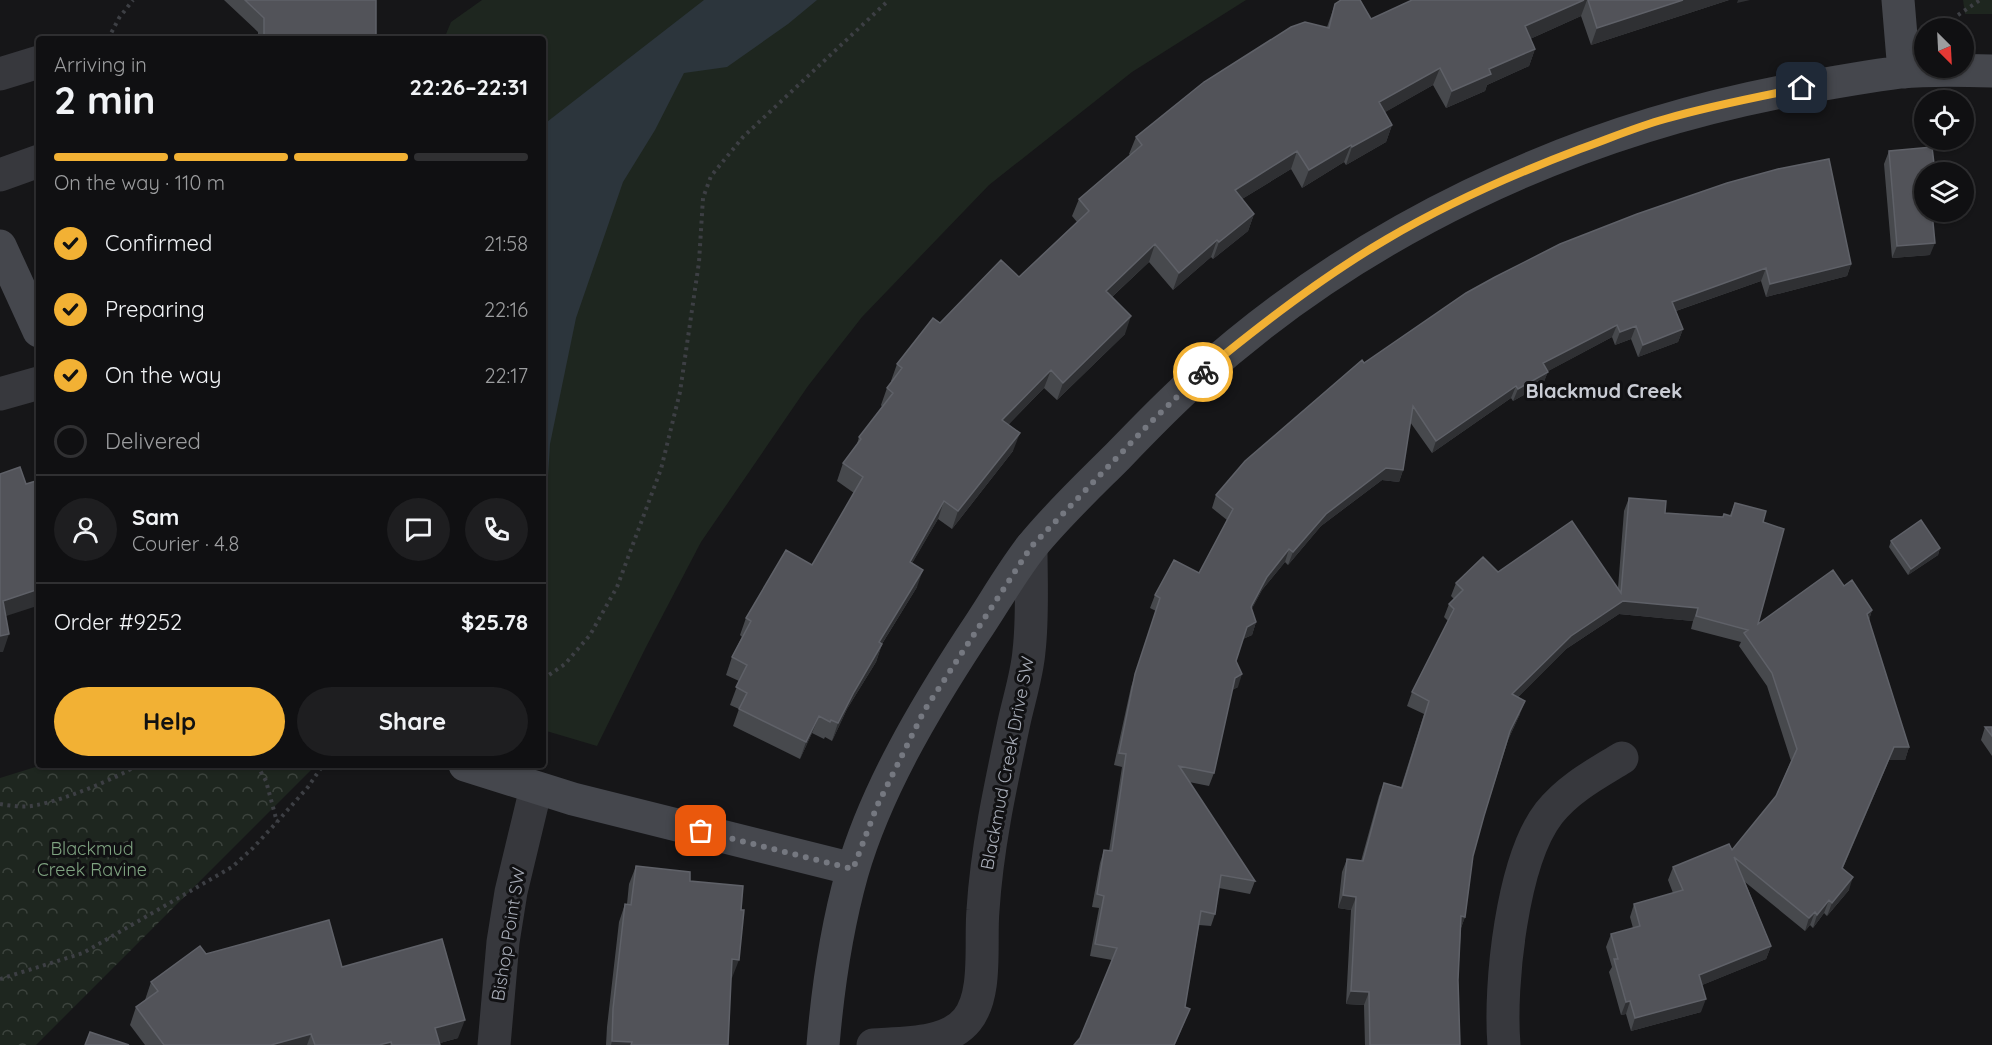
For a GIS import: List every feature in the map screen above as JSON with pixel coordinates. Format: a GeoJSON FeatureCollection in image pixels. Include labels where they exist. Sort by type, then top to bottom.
{"type":"FeatureCollection","features":[{"type":"Feature","properties":{"kind":"street"},"geometry":{"type":"LineString","coordinates":[[1898,0],[1904,72]]}},
{"type":"Feature","properties":{"kind":"street"},"geometry":{"type":"LineString","coordinates":[[0,74],[36,63]]}},
{"type":"Feature","properties":{"kind":"street"},"geometry":{"type":"LineString","coordinates":[[823,1045],[828,988],[837,933],[853,869],[877,806],[924,711],[1031,547],[1089,485],[1195,379],[1250,334],[1315,286],[1386,239],[1526,170],[1664,119],[1744,99],[1822,84],[1904,72],[1992,71]]}},
{"type":"Feature","properties":{"kind":"street"},"geometry":{"type":"LineString","coordinates":[[0,175],[36,162]]}},
{"type":"Feature","properties":{"kind":"street"},"geometry":{"type":"LineString","coordinates":[[0,246],[36,324]]}},
{"type":"Feature","properties":{"kind":"street"},"geometry":{"type":"LineString","coordinates":[[0,394],[36,383]]}},
{"type":"Feature","properties":{"kind":"street","name":"Blackmud Creek Drive SW"},"geometry":{"type":"LineString","coordinates":[[873,1045],[920,1041],[953,1032],[966,1022],[975,1008],[980,990],[983,910],[992,822],[1029,652],[1031,547]]}},
{"type":"Feature","properties":{"kind":"street"},"geometry":{"type":"LineString","coordinates":[[1504,1045],[1504,981],[1510,933],[1520,881],[1532,846],[1548,815],[1564,796],[1582,782],[1622,758]]}},
{"type":"Feature","properties":{"kind":"street"},"geometry":{"type":"LineString","coordinates":[[474,768],[536,789],[853,869]]}},
{"type":"Feature","properties":{"kind":"street","name":"Bishop Point SW"},"geometry":{"type":"LineString","coordinates":[[494,1045],[503,942],[511,892],[536,789]]}},
{"type":"Feature","properties":{"kind":"path"},"geometry":{"type":"LineString","coordinates":[[110,36],[119,18],[133,0]]}},
{"type":"Feature","properties":{"kind":"path"},"geometry":{"type":"LineString","coordinates":[[546,677],[565,663],[590,635],[612,597],[661,469],[680,392],[699,262],[703,198],[711,176],[743,136],[889,0]]}},
{"type":"Feature","properties":{"kind":"path"},"geometry":{"type":"LineString","coordinates":[[1958,15],[1980,0]]}},
{"type":"Feature","properties":{"kind":"path"},"geometry":{"type":"LineString","coordinates":[[0,804],[37,805],[95,785],[132,768]]}},
{"type":"Feature","properties":{"kind":"path"},"geometry":{"type":"LineString","coordinates":[[259,768],[266,780],[277,822]]}},
{"type":"Feature","properties":{"kind":"path"},"geometry":{"type":"LineString","coordinates":[[0,979],[83,953],[232,867],[277,822],[308,787],[321,768]]}},
{"type":"Feature","properties":{"kind":"green space"},"geometry":{"type":"Polygon","coordinates":[[[482,0],[1246,0],[1132,72],[989,185],[862,317],[808,386],[701,542],[597,746],[546,731],[546,36],[445,36],[451,22],[482,0]]]}},
{"type":"Feature","properties":{"kind":"green space"},"geometry":{"type":"Polygon","coordinates":[[[1963,0],[1992,0],[1992,14],[1965,14],[1963,0]]]}},
{"type":"Feature","properties":{"kind":"green space","name":"Blackmud Creek Ravine"},"geometry":{"type":"Polygon","coordinates":[[[36,767],[313,768],[36,1045],[0,1045],[0,778],[36,767]]]}},
{"type":"Feature","properties":{"kind":"shaded area"},"geometry":{"type":"Polygon","coordinates":[[[704,0],[817,0],[788,24],[727,67],[684,73],[655,130],[623,182],[576,318],[550,444],[546,493],[546,123],[704,0]]]}},
{"type":"Feature","properties":{"kind":"building"},"geometry":{"type":"Polygon","coordinates":[[[245,0],[376,0],[376,36],[264,36],[264,18],[245,0]]]}},
{"type":"Feature","properties":{"kind":"building"},"geometry":{"type":"Polygon","coordinates":[[[1341,0],[1360,0],[1371,19],[1412,0],[1584,0],[1525,26],[1535,49],[1489,69],[1491,74],[1452,91],[1440,68],[1379,102],[1392,125],[1352,147],[1351,145],[1309,170],[1297,151],[1235,190],[1254,214],[1219,242],[1217,240],[1179,273],[1155,244],[1106,291],[1131,316],[1063,383],[1051,370],[1002,420],[1020,433],[958,511],[944,501],[910,562],[923,570],[879,642],[882,644],[838,723],[831,720],[830,722],[819,716],[806,742],[739,709],[747,693],[736,687],[747,665],[732,657],[751,621],[746,618],[786,550],[812,565],[863,477],[843,463],[861,439],[859,437],[893,393],[887,388],[902,368],[897,364],[933,318],[940,323],[1001,260],[1019,277],[1089,211],[1079,199],[1142,145],[1136,137],[1204,82],[1291,27],[1305,22],[1329,28],[1335,4],[1341,0]]]}},
{"type":"Feature","properties":{"kind":"building"},"geometry":{"type":"Polygon","coordinates":[[[1588,0],[1683,0],[1597,28],[1588,0]]]}},
{"type":"Feature","properties":{"kind":"building"},"geometry":{"type":"Polygon","coordinates":[[[1932,150],[1934,162],[1914,162],[1914,222],[1933,222],[1935,243],[1897,246],[1889,151],[1932,150]]]}},
{"type":"Feature","properties":{"kind":"building"},"geometry":{"type":"Polygon","coordinates":[[[1829,159],[1851,264],[1770,284],[1766,268],[1672,302],[1683,329],[1643,345],[1636,326],[1620,332],[1617,325],[1543,363],[1548,372],[1518,389],[1516,386],[1436,441],[1413,406],[1403,470],[1386,468],[1326,514],[1293,552],[1289,549],[1267,577],[1251,607],[1256,622],[1247,627],[1236,661],[1242,674],[1235,678],[1214,773],[1179,766],[1255,881],[1221,875],[1215,914],[1201,911],[1185,1007],[1190,1009],[1174,1045],[1074,1045],[1080,1038],[1117,948],[1095,944],[1104,896],[1097,894],[1104,850],[1112,851],[1126,754],[1119,753],[1135,674],[1160,598],[1155,595],[1174,560],[1199,573],[1233,509],[1216,495],[1245,461],[1362,360],[1364,363],[1466,293],[1495,277],[1560,244],[1637,214],[1727,183],[1778,169],[1829,159]]]}},
{"type":"Feature","properties":{"kind":"building"},"geometry":{"type":"Polygon","coordinates":[[[20,467],[26,484],[36,481],[36,590],[3,601],[9,634],[0,636],[0,474],[20,467]]]}},
{"type":"Feature","properties":{"kind":"building"},"geometry":{"type":"Polygon","coordinates":[[[1629,498],[1666,501],[1665,513],[1731,516],[1735,503],[1766,511],[1763,522],[1784,529],[1758,624],[1833,570],[1844,586],[1852,580],[1872,610],[1867,614],[1909,747],[1894,747],[1842,868],[1853,877],[1832,903],[1829,900],[1817,915],[1815,912],[1809,918],[1734,857],[1771,946],[1699,975],[1706,999],[1635,1018],[1630,1001],[1626,1002],[1614,959],[1618,959],[1611,934],[1640,926],[1634,904],[1683,890],[1673,867],[1729,844],[1732,850],[1776,796],[1797,749],[1772,673],[1744,633],[1748,630],[1696,616],[1698,608],[1623,601],[1571,636],[1512,694],[1525,701],[1510,731],[1484,816],[1473,856],[1465,917],[1461,916],[1458,980],[1460,1045],[1370,1045],[1369,992],[1351,991],[1356,897],[1343,895],[1347,859],[1363,861],[1384,783],[1402,788],[1429,701],[1412,692],[1454,609],[1449,604],[1463,590],[1456,583],[1483,557],[1498,572],[1572,521],[1621,593],[1629,498]]]}},
{"type":"Feature","properties":{"kind":"building"},"geometry":{"type":"Polygon","coordinates":[[[1921,520],[1940,548],[1911,569],[1891,541],[1921,520]]]}},
{"type":"Feature","properties":{"kind":"building"},"geometry":{"type":"Polygon","coordinates":[[[1985,727],[1992,727],[1992,736],[1985,727]]]}},
{"type":"Feature","properties":{"kind":"building"},"geometry":{"type":"Polygon","coordinates":[[[636,866],[690,872],[690,881],[743,886],[741,910],[744,910],[739,960],[732,959],[728,1045],[631,1045],[632,1042],[612,1041],[613,1009],[625,904],[631,905],[636,866]]]}},
{"type":"Feature","properties":{"kind":"building"},"geometry":{"type":"Polygon","coordinates":[[[329,920],[342,967],[442,939],[465,1020],[435,1028],[440,1045],[392,1045],[391,1042],[379,1045],[315,1045],[311,1034],[271,1045],[164,1045],[136,1007],[158,991],[151,982],[200,946],[206,954],[329,920]]]}},
{"type":"Feature","properties":{"kind":"building"},"geometry":{"type":"Polygon","coordinates":[[[90,1032],[129,1045],[85,1045],[90,1032]]]}},
{"type":"Feature","properties":{"kind":"way so far"},"geometry":{"type":"LineString","coordinates":[[701,831],[853,869],[877,806],[924,711],[1031,547],[1089,485],[1203,372]]}},
{"type":"Feature","properties":{"kind":"district","name":"Blackmud Creek"},"geometry":{"type":"Point","coordinates":[1604,390]}},
{"type":"Feature","properties":{"kind":"route"},"geometry":{"type":"LineString","coordinates":[[1203,372],[1315,286],[1386,239],[1439,211],[1526,170],[1664,119],[1744,99],[1802,88]]}}]}
